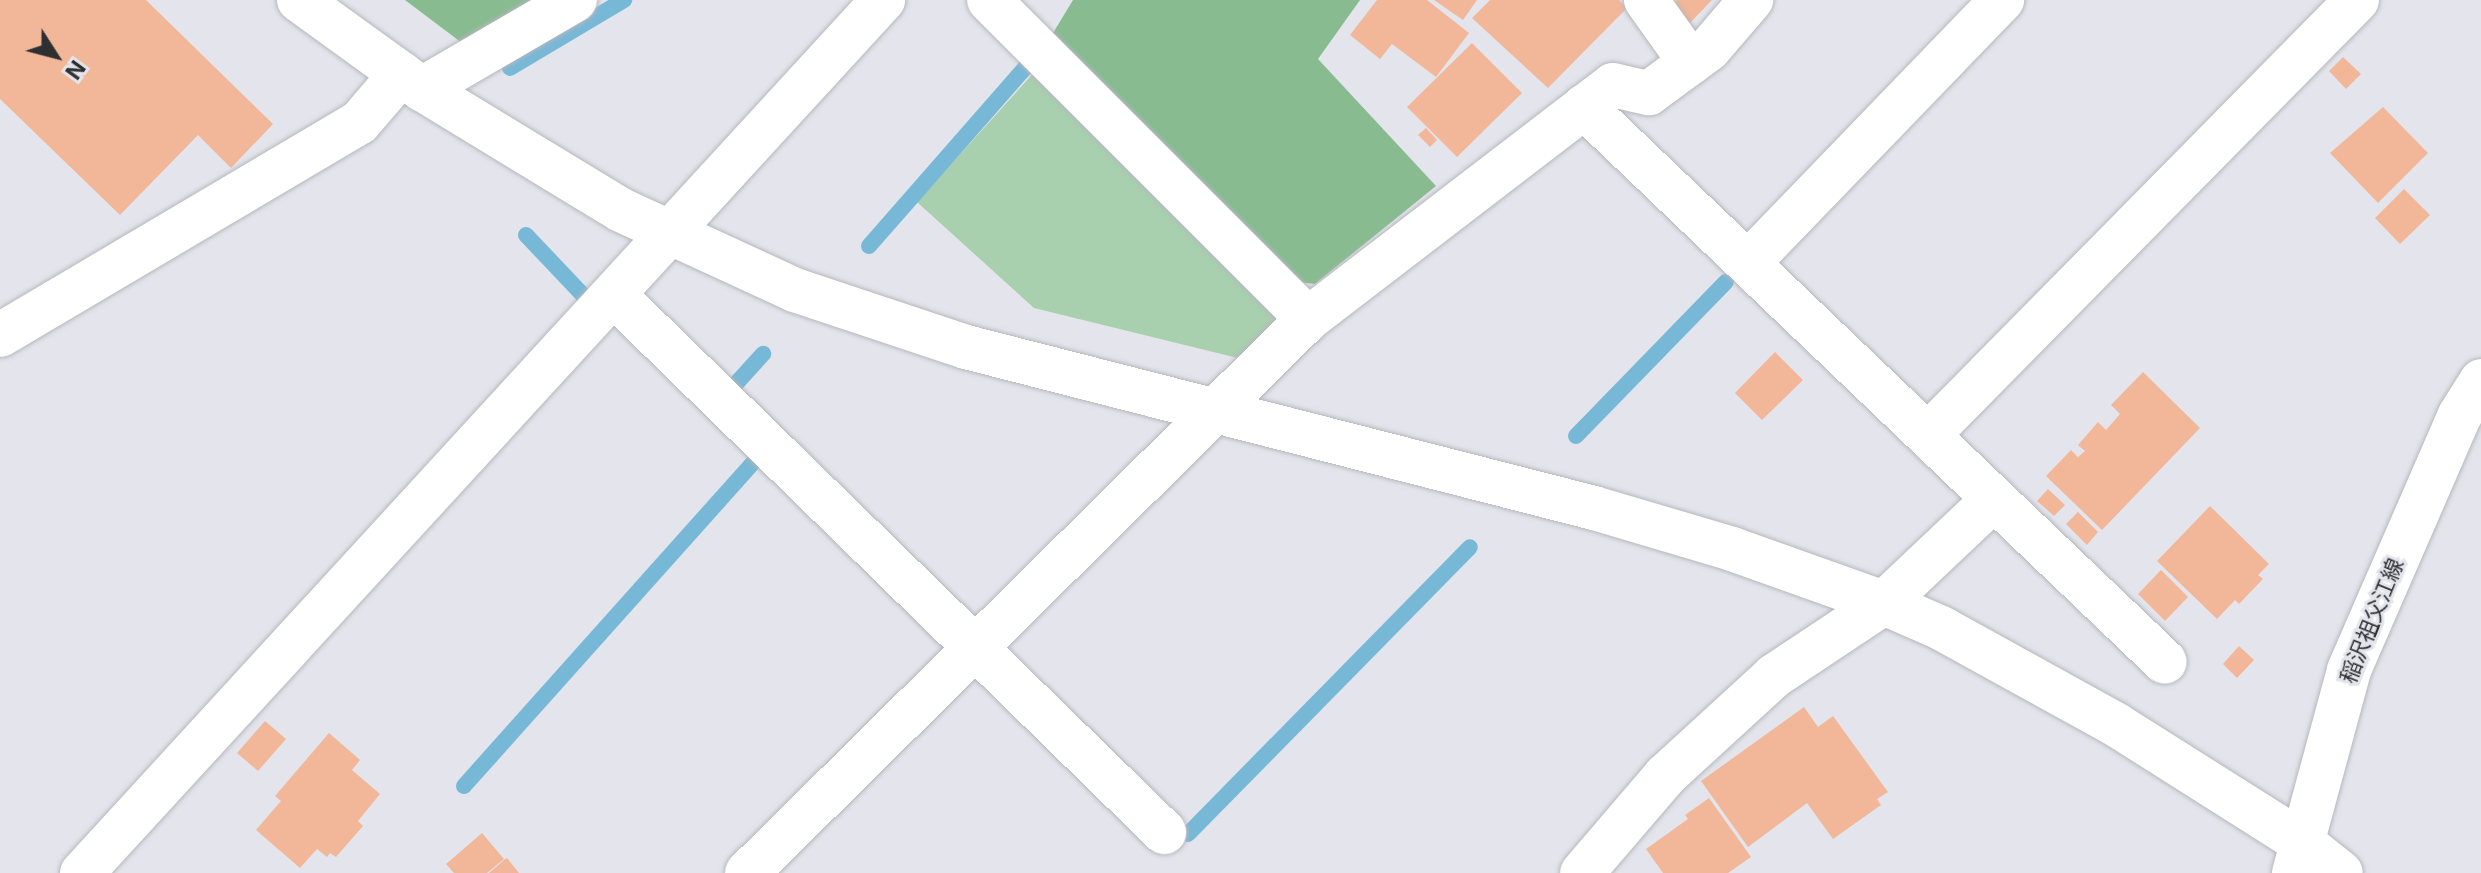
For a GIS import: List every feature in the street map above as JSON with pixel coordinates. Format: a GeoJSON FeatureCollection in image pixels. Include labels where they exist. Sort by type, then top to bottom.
{"type":"FeatureCollection","features":[{"type":"Feature","properties":{"kind":"street"},"geometry":{"type":"LineString","coordinates":[[299,0],[411,82],[621,210],[795,290],[966,347],[1594,508],[1732,549],[1884,603],[1941,628],[2115,724],[2299,858],[2341,873]]}},
{"type":"Feature","properties":{"kind":"street"},"geometry":{"type":"LineString","coordinates":[[0,335],[359,123],[411,82],[575,0]]}},
{"type":"Feature","properties":{"kind":"street"},"geometry":{"type":"LineString","coordinates":[[82,873],[883,0]]}},
{"type":"Feature","properties":{"kind":"street"},"geometry":{"type":"LineString","coordinates":[[989,0],[1308,319]]}},
{"type":"Feature","properties":{"kind":"street"},"geometry":{"type":"LineString","coordinates":[[1646,0],[1691,63]]}},
{"type":"Feature","properties":{"kind":"street"},"geometry":{"type":"LineString","coordinates":[[747,873],[1308,319],[1613,85],[1649,93],[1691,63],[1709,49],[1751,0]]}},
{"type":"Feature","properties":{"kind":"street"},"geometry":{"type":"LineString","coordinates":[[1748,263],[2002,0]]}},
{"type":"Feature","properties":{"kind":"street"},"geometry":{"type":"LineString","coordinates":[[1928,435],[2357,0]]}},
{"type":"Feature","properties":{"kind":"street"},"geometry":{"type":"LineString","coordinates":[[1584,107],[2165,662]]}},
{"type":"Feature","properties":{"kind":"street"},"geometry":{"type":"LineString","coordinates":[[614,295],[1164,832]]}},
{"type":"Feature","properties":{"kind":"street","name":"稲沢祖父江線"},"geometry":{"type":"LineString","coordinates":[[2299,858],[2349,670],[2460,415],[2481,381]]}},
{"type":"Feature","properties":{"kind":"street"},"geometry":{"type":"LineString","coordinates":[[1582,873],[1665,776],[1774,676],[1884,603],[1994,499]]}},
{"type":"Feature","properties":{"kind":"green space"},"geometry":{"type":"Polygon","coordinates":[[[405,0],[532,0],[462,43],[405,0]]]}},
{"type":"Feature","properties":{"kind":"green space"},"geometry":{"type":"Polygon","coordinates":[[[1073,0],[1360,0],[1318,59],[1436,186],[1315,284],[1298,282],[1050,38],[1073,0]]]}},
{"type":"Feature","properties":{"kind":"green space"},"geometry":{"type":"Polygon","coordinates":[[[1038,68],[1287,320],[1250,361],[1034,308],[917,202],[1038,68]]]}},
{"type":"Feature","properties":{"kind":"building"},"geometry":{"type":"Polygon","coordinates":[[[0,0],[146,0],[273,124],[231,168],[198,135],[120,215],[0,99],[0,0]]]}},
{"type":"Feature","properties":{"kind":"building"},"geometry":{"type":"Polygon","coordinates":[[[1377,0],[1427,0],[1469,33],[1436,77],[1392,44],[1380,59],[1350,35],[1377,0]]]}},
{"type":"Feature","properties":{"kind":"building"},"geometry":{"type":"Polygon","coordinates":[[[1434,0],[1477,0],[1463,20],[1434,0]]]}},
{"type":"Feature","properties":{"kind":"building"},"geometry":{"type":"Polygon","coordinates":[[[1490,0],[1619,0],[1627,8],[1548,88],[1472,18],[1490,0]]]}},
{"type":"Feature","properties":{"kind":"building"},"geometry":{"type":"Polygon","coordinates":[[[1677,0],[1712,0],[1687,26],[1669,8],[1677,0]]]}},
{"type":"Feature","properties":{"kind":"building"},"geometry":{"type":"Polygon","coordinates":[[[1472,43],[1522,93],[1457,157],[1407,107],[1472,43]]]}},
{"type":"Feature","properties":{"kind":"building"},"geometry":{"type":"Polygon","coordinates":[[[2343,57],[2361,74],[2346,89],[2329,71],[2343,57]]]}},
{"type":"Feature","properties":{"kind":"building"},"geometry":{"type":"Polygon","coordinates":[[[2383,107],[2428,153],[2378,203],[2330,153],[2383,107]]]}},
{"type":"Feature","properties":{"kind":"building"},"geometry":{"type":"Polygon","coordinates":[[[1426,128],[1437,140],[1430,147],[1418,135],[1426,128]]]}},
{"type":"Feature","properties":{"kind":"building"},"geometry":{"type":"Polygon","coordinates":[[[2404,189],[2430,215],[2400,244],[2375,218],[2404,189]]]}},
{"type":"Feature","properties":{"kind":"building"},"geometry":{"type":"Polygon","coordinates":[[[1775,352],[1803,380],[1762,420],[1735,393],[1775,352]]]}},
{"type":"Feature","properties":{"kind":"building"},"geometry":{"type":"Polygon","coordinates":[[[2143,372],[2200,428],[2102,530],[2046,476],[2071,450],[2078,457],[2085,451],[2078,445],[2098,422],[2106,430],[2120,414],[2111,405],[2143,372]]]}},
{"type":"Feature","properties":{"kind":"building"},"geometry":{"type":"Polygon","coordinates":[[[2048,489],[2065,505],[2054,516],[2037,501],[2048,489]]]}},
{"type":"Feature","properties":{"kind":"building"},"geometry":{"type":"Polygon","coordinates":[[[2210,506],[2269,564],[2258,575],[2263,579],[2239,604],[2235,600],[2217,619],[2157,561],[2210,506]]]}},
{"type":"Feature","properties":{"kind":"building"},"geometry":{"type":"Polygon","coordinates":[[[2078,512],[2098,532],[2087,545],[2066,524],[2078,512]]]}},
{"type":"Feature","properties":{"kind":"building"},"geometry":{"type":"Polygon","coordinates":[[[2161,570],[2188,597],[2165,621],[2138,594],[2161,570]]]}},
{"type":"Feature","properties":{"kind":"building"},"geometry":{"type":"Polygon","coordinates":[[[2239,646],[2254,660],[2237,678],[2223,664],[2239,646]]]}},
{"type":"Feature","properties":{"kind":"building"},"geometry":{"type":"Polygon","coordinates":[[[1804,707],[1818,727],[1833,716],[1888,792],[1877,799],[1881,805],[1833,839],[1807,803],[1748,847],[1701,781],[1804,707]]]}},
{"type":"Feature","properties":{"kind":"building"},"geometry":{"type":"Polygon","coordinates":[[[265,721],[286,739],[258,771],[237,753],[265,721]]]}},
{"type":"Feature","properties":{"kind":"building"},"geometry":{"type":"Polygon","coordinates":[[[329,733],[360,760],[352,770],[380,794],[358,821],[363,826],[336,857],[330,853],[327,857],[317,849],[300,868],[256,830],[281,801],[275,796],[329,733]]]}},
{"type":"Feature","properties":{"kind":"building"},"geometry":{"type":"Polygon","coordinates":[[[1709,798],[1751,857],[1728,873],[1663,873],[1646,849],[1688,819],[1685,815],[1709,798]]]}},
{"type":"Feature","properties":{"kind":"building"},"geometry":{"type":"Polygon","coordinates":[[[482,833],[504,859],[487,873],[454,873],[446,864],[482,833]]]}},
{"type":"Feature","properties":{"kind":"building"},"geometry":{"type":"Polygon","coordinates":[[[507,858],[519,873],[489,873],[504,860],[507,858]]]}},
{"type":"Feature","properties":{"kind":"waterway"},"geometry":{"type":"LineString","coordinates":[[510,68],[624,0]]}},
{"type":"Feature","properties":{"kind":"waterway"},"geometry":{"type":"LineString","coordinates":[[869,246],[1025,68]]}},
{"type":"Feature","properties":{"kind":"waterway"},"geometry":{"type":"LineString","coordinates":[[526,235],[583,295]]}},
{"type":"Feature","properties":{"kind":"waterway"},"geometry":{"type":"LineString","coordinates":[[1576,436],[1726,282]]}},
{"type":"Feature","properties":{"kind":"waterway"},"geometry":{"type":"LineString","coordinates":[[733,387],[763,354]]}},
{"type":"Feature","properties":{"kind":"waterway"},"geometry":{"type":"LineString","coordinates":[[464,786],[754,462]]}},
{"type":"Feature","properties":{"kind":"waterway"},"geometry":{"type":"LineString","coordinates":[[1188,834],[1470,547]]}}]}
